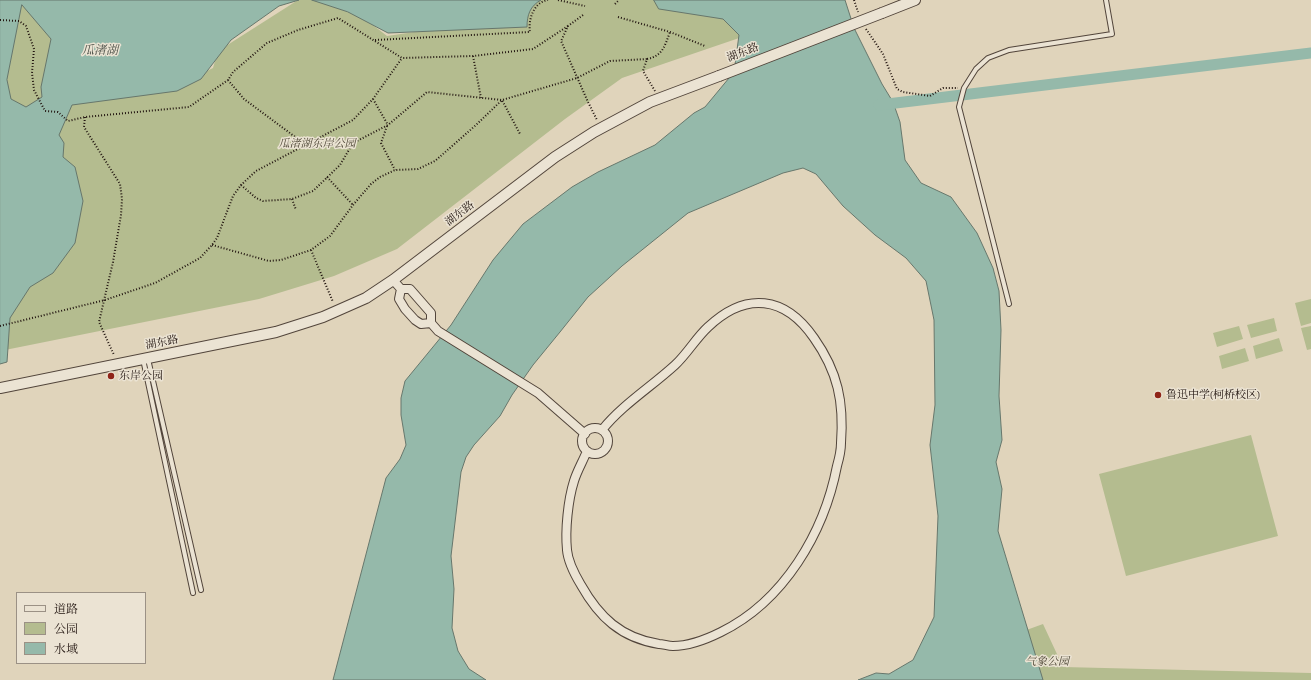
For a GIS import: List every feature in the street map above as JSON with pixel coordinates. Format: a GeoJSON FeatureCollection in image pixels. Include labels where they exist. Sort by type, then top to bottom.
{"type":"FeatureCollection","features":[{"type":"Feature","properties":{"kind":"street","name":"湖东路"},"geometry":{"type":"LineString","coordinates":[[0,388],[276,332],[323,317],[366,298],[393,280],[555,157],[601,128],[660,98],[915,0]]}},
{"type":"Feature","properties":{"kind":"street"},"geometry":{"type":"LineString","coordinates":[[393,280],[400,289],[399,299],[405,309],[421,324],[431,323]]}},
{"type":"Feature","properties":{"kind":"street"},"geometry":{"type":"LineString","coordinates":[[400,289],[410,289],[431,313],[431,323],[438,331],[538,393],[585,434]]}},
{"type":"Feature","properties":{"kind":"street"},"geometry":{"type":"LineString","coordinates":[[587,451],[574,482],[567,519],[567,553],[575,575],[591,602],[602,615],[623,632],[644,642],[673,646],[704,640],[738,623],[768,599],[791,574],[819,526],[833,486],[841,445],[839,389],[832,367],[824,351],[811,332],[798,318],[782,307],[760,302],[744,305],[707,327],[677,364],[620,411],[602,430]]}},
{"type":"Feature","properties":{"kind":"street"},"geometry":{"type":"LineString","coordinates":[[594,428],[602,430],[607,436],[608,441],[606,449],[599,454],[587,451],[582,444],[585,434],[590,429],[594,428]]}},
{"type":"Feature","properties":{"kind":"lane"},"geometry":{"type":"LineString","coordinates":[[1009,304],[959,107],[964,88],[976,69],[988,58],[1009,50],[1112,34],[1106,0]]}},
{"type":"Feature","properties":{"kind":"lane"},"geometry":{"type":"LineString","coordinates":[[145,358],[201,590]]}},
{"type":"Feature","properties":{"kind":"lane"},"geometry":{"type":"LineString","coordinates":[[145,358],[192,593]]}},
{"type":"Feature","properties":{"kind":"path"},"geometry":{"type":"LineString","coordinates":[[374,40],[530,32],[529,27],[534,10],[537,5],[548,0]]}},
{"type":"Feature","properties":{"kind":"path"},"geometry":{"type":"LineString","coordinates":[[558,0],[585,6]]}},
{"type":"Feature","properties":{"kind":"path"},"geometry":{"type":"LineString","coordinates":[[615,4],[619,0]]}},
{"type":"Feature","properties":{"kind":"path"},"geometry":{"type":"LineString","coordinates":[[854,0],[860,17]]}},
{"type":"Feature","properties":{"kind":"path"},"geometry":{"type":"LineString","coordinates":[[0,20],[19,20],[26,26],[34,48],[32,73],[34,90],[38,100],[45,111],[58,112],[68,121],[84,117],[189,107],[228,80],[233,72],[267,43],[298,30],[338,18],[402,58],[473,56],[533,49],[568,26],[583,14]]}},
{"type":"Feature","properties":{"kind":"path"},"geometry":{"type":"LineString","coordinates":[[618,17],[670,32],[705,46]]}},
{"type":"Feature","properties":{"kind":"path"},"geometry":{"type":"LineString","coordinates":[[863,24],[882,54],[897,89],[903,92],[930,96],[943,88],[964,88]]}},
{"type":"Feature","properties":{"kind":"path"},"geometry":{"type":"LineString","coordinates":[[568,26],[561,41],[601,128]]}},
{"type":"Feature","properties":{"kind":"path"},"geometry":{"type":"LineString","coordinates":[[241,185],[256,198],[263,201],[292,199],[313,191],[340,165],[353,143],[388,125],[427,92],[502,100],[577,78],[610,61],[655,58],[662,52],[670,32]]}},
{"type":"Feature","properties":{"kind":"path"},"geometry":{"type":"LineString","coordinates":[[473,56],[481,98]]}},
{"type":"Feature","properties":{"kind":"path"},"geometry":{"type":"LineString","coordinates":[[0,326],[105,300],[155,283],[200,258],[217,238],[232,196],[241,185],[256,171],[353,120],[373,99],[402,58]]}},
{"type":"Feature","properties":{"kind":"path"},"geometry":{"type":"LineString","coordinates":[[647,59],[643,71],[660,98]]}},
{"type":"Feature","properties":{"kind":"path"},"geometry":{"type":"LineString","coordinates":[[228,80],[244,99],[306,145]]}},
{"type":"Feature","properties":{"kind":"path"},"geometry":{"type":"LineString","coordinates":[[373,99],[388,125]]}},
{"type":"Feature","properties":{"kind":"path"},"geometry":{"type":"LineString","coordinates":[[502,100],[520,134]]}},
{"type":"Feature","properties":{"kind":"path"},"geometry":{"type":"LineString","coordinates":[[212,245],[269,261],[281,260],[311,250],[330,236],[354,205],[380,177],[395,170],[418,169],[435,161],[502,100]]}},
{"type":"Feature","properties":{"kind":"path"},"geometry":{"type":"LineString","coordinates":[[84,117],[84,127],[120,184],[122,199],[118,228],[105,300],[99,322],[118,364]]}},
{"type":"Feature","properties":{"kind":"path"},"geometry":{"type":"LineString","coordinates":[[388,125],[381,143],[395,170]]}},
{"type":"Feature","properties":{"kind":"path"},"geometry":{"type":"LineString","coordinates":[[328,177],[354,205]]}},
{"type":"Feature","properties":{"kind":"path"},"geometry":{"type":"LineString","coordinates":[[292,199],[296,210]]}},
{"type":"Feature","properties":{"kind":"path"},"geometry":{"type":"LineString","coordinates":[[311,250],[336,311]]}},
{"type":"Feature","properties":{"kind":"green space","name":"瓜渚湖东岸公园"},"geometry":{"type":"Polygon","coordinates":[[[0,0],[21,0],[182,83],[213,68],[218,51],[298,0],[341,0],[387,36],[524,16],[528,0],[663,0],[728,10],[745,36],[622,78],[565,119],[397,249],[334,276],[259,299],[0,351],[0,0]]]}},
{"type":"Feature","properties":{"kind":"green space"},"geometry":{"type":"Polygon","coordinates":[[[1311,299],[1311,323],[1301,326],[1295,303],[1311,299]]]}},
{"type":"Feature","properties":{"kind":"green space"},"geometry":{"type":"Polygon","coordinates":[[[1274,318],[1277,331],[1251,338],[1247,325],[1274,318]]]}},
{"type":"Feature","properties":{"kind":"green space"},"geometry":{"type":"Polygon","coordinates":[[[1239,326],[1243,339],[1217,347],[1213,333],[1239,326]]]}},
{"type":"Feature","properties":{"kind":"green space"},"geometry":{"type":"Polygon","coordinates":[[[1311,326],[1311,349],[1307,350],[1301,328],[1311,326]]]}},
{"type":"Feature","properties":{"kind":"green space"},"geometry":{"type":"Polygon","coordinates":[[[1279,338],[1283,351],[1256,359],[1253,346],[1279,338]]]}},
{"type":"Feature","properties":{"kind":"green space"},"geometry":{"type":"Polygon","coordinates":[[[1245,348],[1249,361],[1222,369],[1219,356],[1245,348]]]}},
{"type":"Feature","properties":{"kind":"green space"},"geometry":{"type":"Polygon","coordinates":[[[1251,435],[1278,536],[1126,576],[1099,474],[1251,435]]]}},
{"type":"Feature","properties":{"kind":"green space","name":"气象公园"},"geometry":{"type":"Polygon","coordinates":[[[1043,624],[1063,667],[1311,673],[1311,680],[1040,680],[1021,632],[1043,624]]]}},
{"type":"Feature","properties":{"kind":"water","name":"瓜渚湖"},"geometry":{"type":"Polygon","coordinates":[[[0,0],[299,0],[279,6],[231,40],[201,79],[177,91],[72,105],[59,135],[64,143],[63,157],[75,167],[83,201],[75,243],[53,273],[30,287],[10,318],[7,362],[0,364],[0,0]],[[22,5],[7,80],[11,99],[26,107],[42,97],[41,87],[51,39],[22,5]]]}},
{"type":"Feature","properties":{"kind":"water"},"geometry":{"type":"Polygon","coordinates":[[[312,0],[541,0],[534,5],[530,11],[527,27],[388,33],[348,12],[312,0]]]}},
{"type":"Feature","properties":{"kind":"water"},"geometry":{"type":"Polygon","coordinates":[[[654,0],[845,0],[854,28],[882,84],[893,102],[900,122],[905,160],[921,183],[951,197],[977,233],[993,268],[999,291],[1001,330],[999,396],[1002,440],[996,462],[1002,489],[998,531],[1043,680],[858,680],[876,673],[889,674],[913,660],[934,617],[938,516],[930,445],[935,405],[934,320],[926,281],[906,258],[875,235],[843,206],[816,174],[803,168],[783,173],[688,213],[622,266],[588,297],[533,365],[512,395],[500,416],[474,445],[466,457],[461,472],[451,556],[454,589],[452,628],[458,651],[469,669],[486,680],[333,680],[386,478],[400,459],[406,445],[401,415],[401,398],[405,381],[451,325],[493,260],[523,224],[572,187],[598,172],[655,145],[694,113],[705,107],[734,72],[739,35],[723,19],[659,9],[654,0]]]}},
{"type":"Feature","properties":{"kind":"waterway"},"geometry":{"type":"LineString","coordinates":[[879,105],[1311,53]]}},
{"type":"Feature","properties":{"kind":"place","name":"东岸公园"},"geometry":{"type":"Point","coordinates":[111,376]}},
{"type":"Feature","properties":{"kind":"place","name":"鲁迅中学(柯桥校区)"},"geometry":{"type":"Point","coordinates":[1158,395]}}]}
